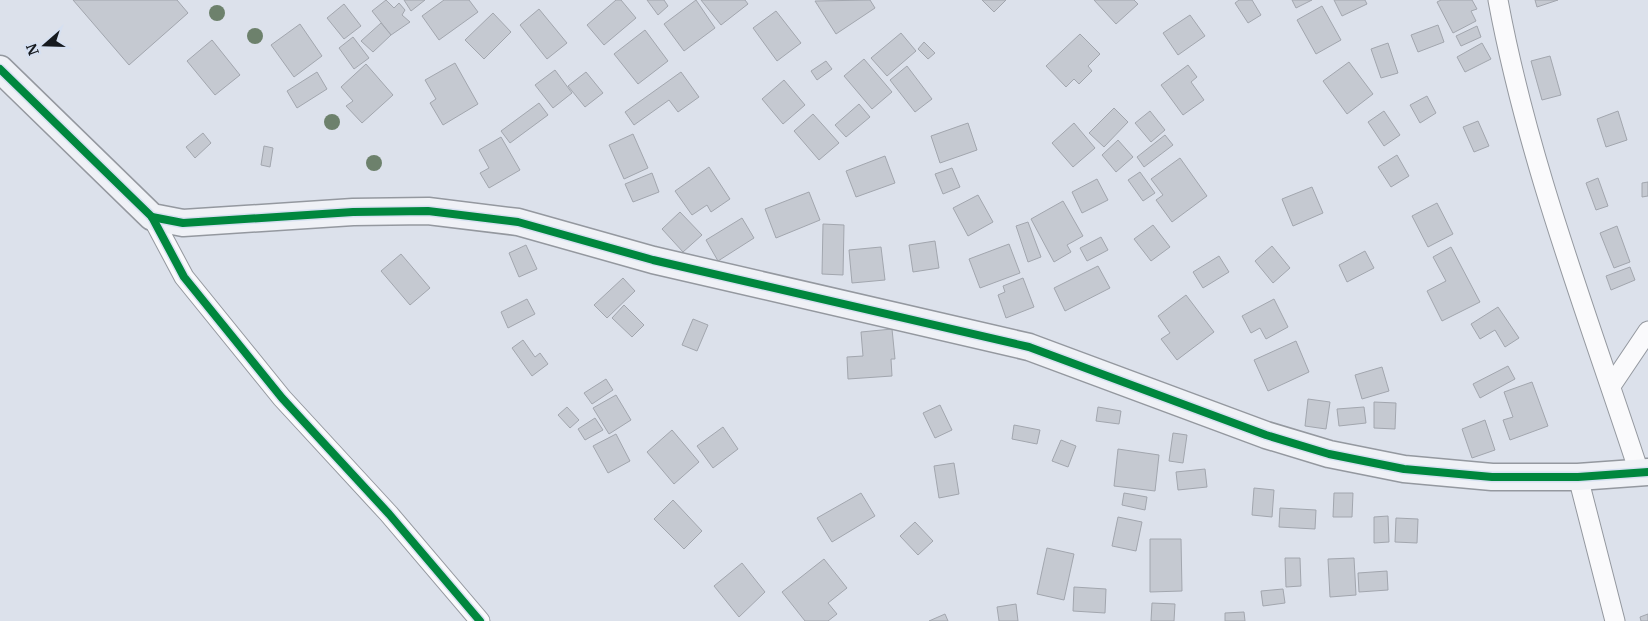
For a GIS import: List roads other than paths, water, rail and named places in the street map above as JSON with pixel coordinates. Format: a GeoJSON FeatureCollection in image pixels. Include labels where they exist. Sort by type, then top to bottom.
{"type":"FeatureCollection","features":[{"type":"Feature","properties":{"kind":"street"},"geometry":{"type":"LineString","coordinates":[[152,217],[183,223],[353,212],[428,212],[518,222],[653,260],[1029,347],[1266,435],[1329,454],[1423,471],[1492,478],[1578,477],[1644,472],[1611,386],[1545,194],[1498,0]]}},
{"type":"Feature","properties":{"kind":"street"},"geometry":{"type":"LineString","coordinates":[[0,69],[152,217],[184,277],[282,398],[389,514],[480,621]]}},
{"type":"Feature","properties":{"kind":"street"},"geometry":{"type":"LineString","coordinates":[[1611,386],[1648,331]]}},
{"type":"Feature","properties":{"kind":"street"},"geometry":{"type":"LineString","coordinates":[[1578,477],[1615,621]]}}]}
